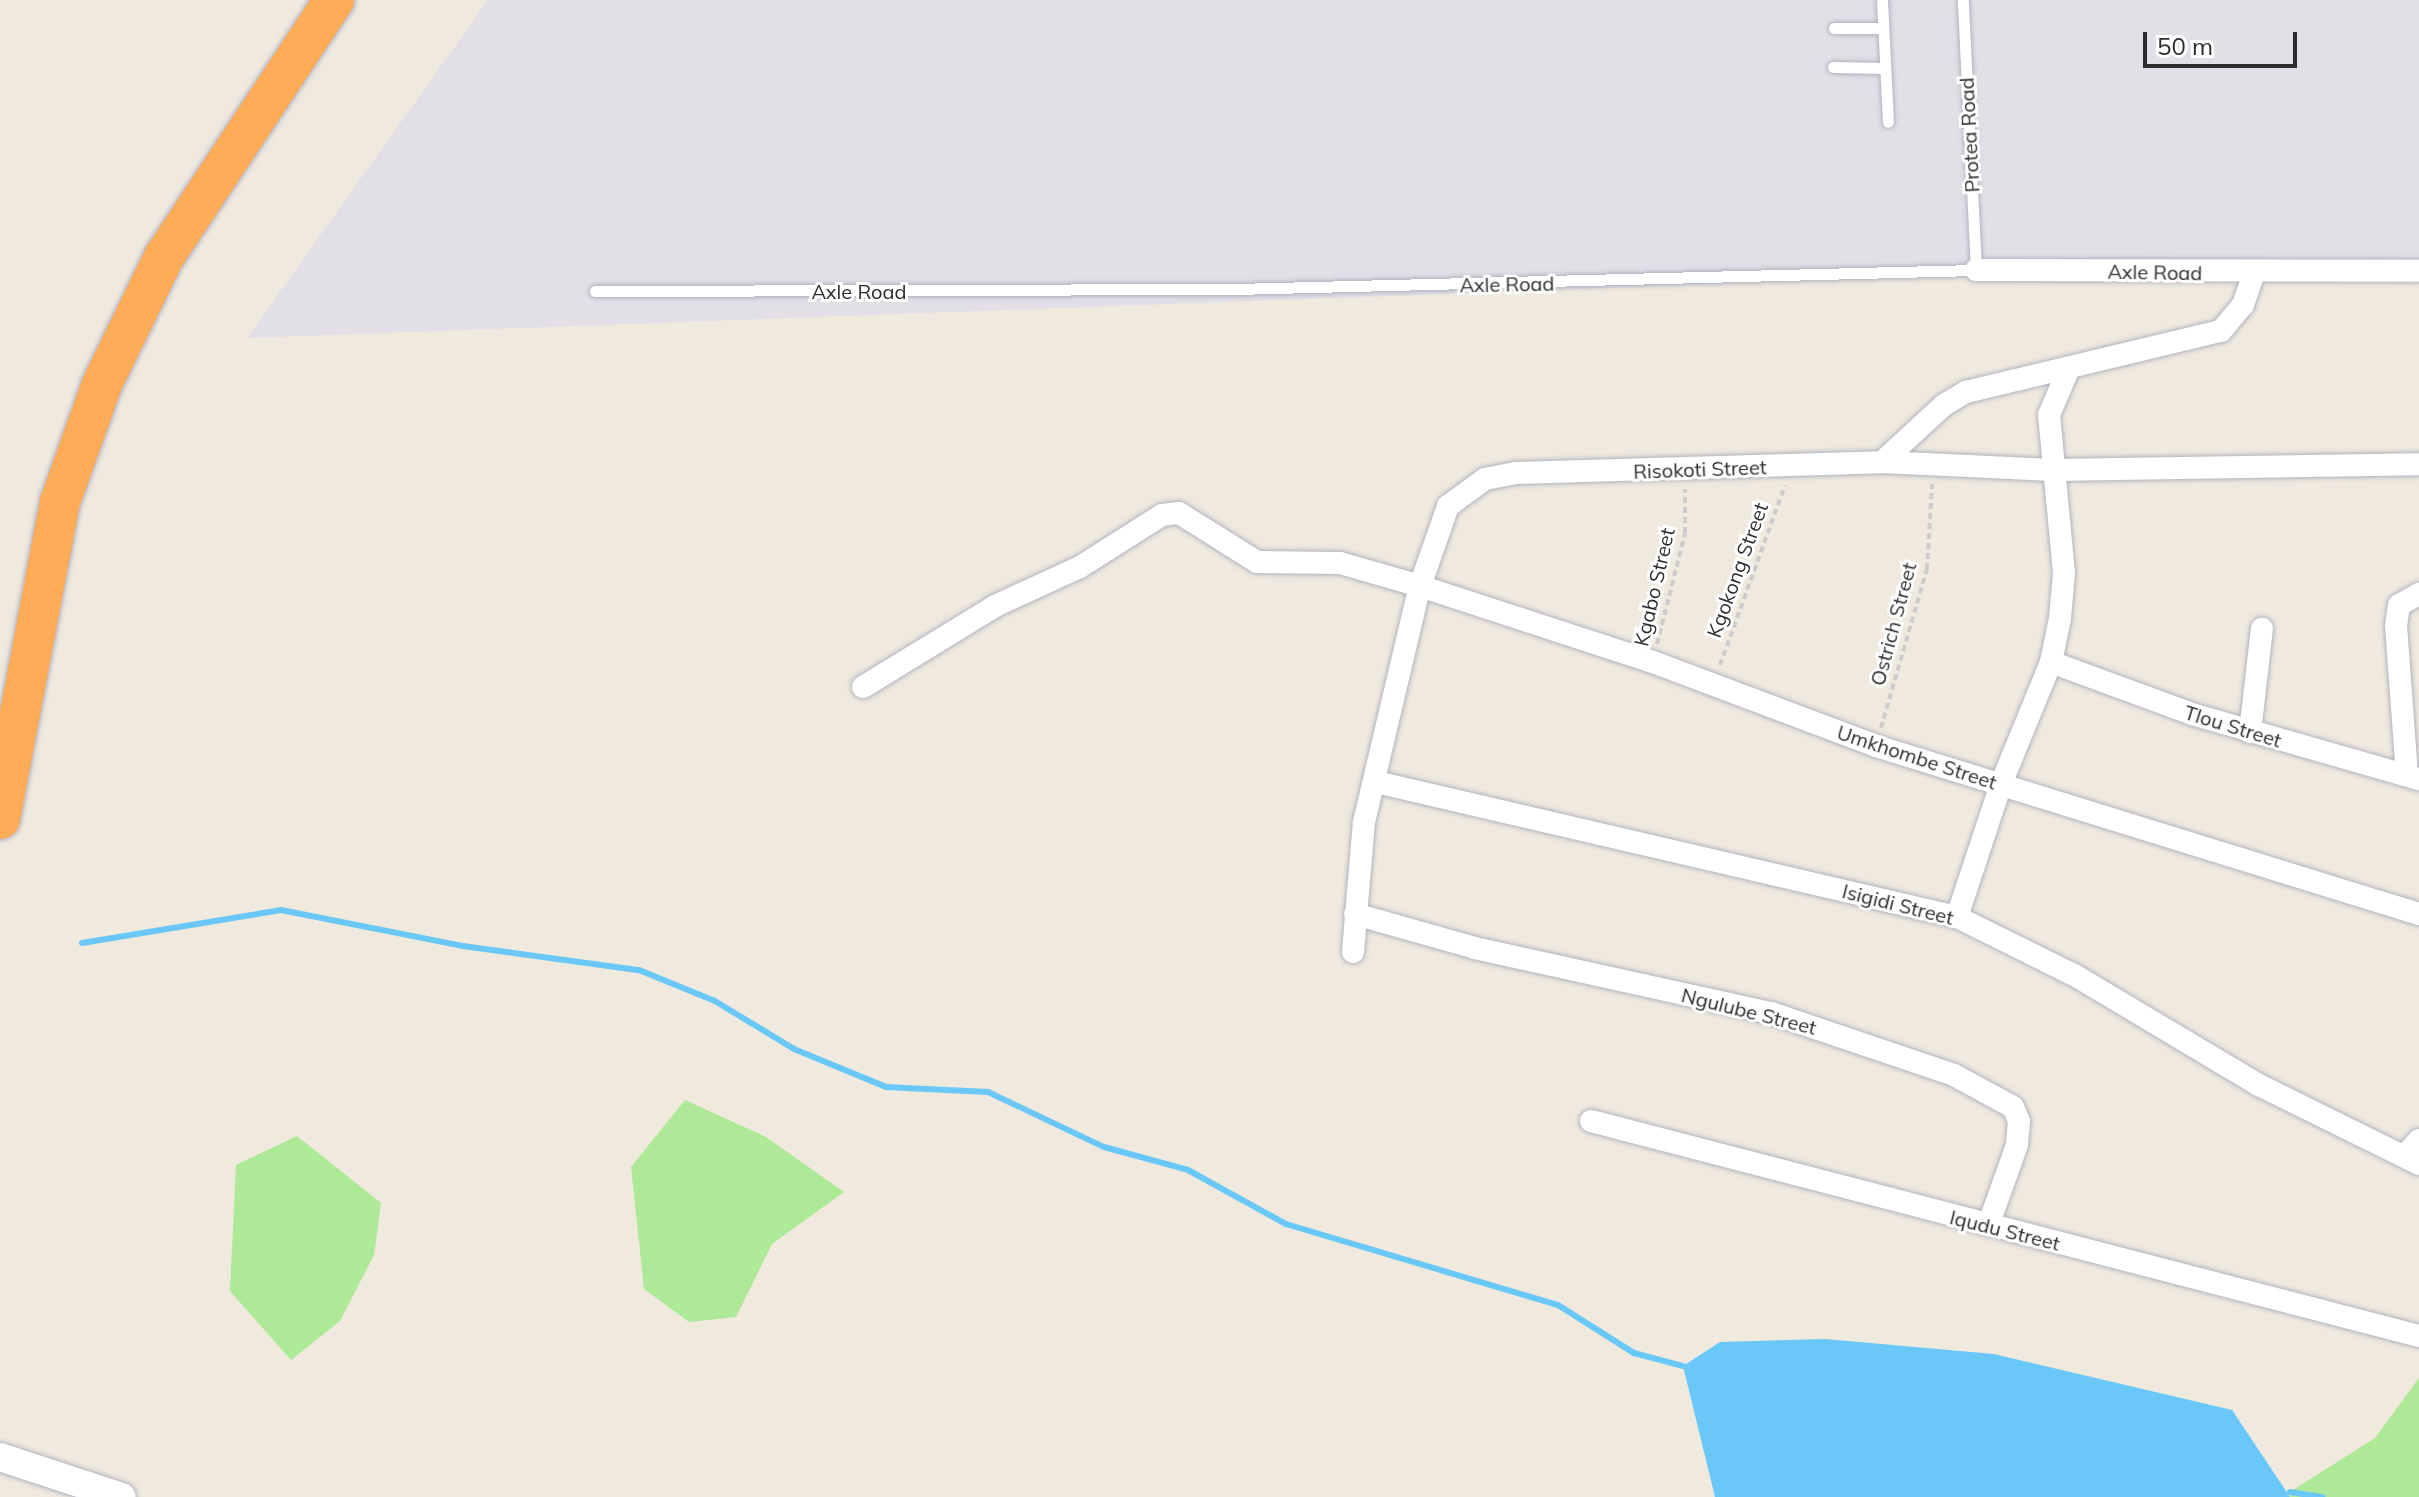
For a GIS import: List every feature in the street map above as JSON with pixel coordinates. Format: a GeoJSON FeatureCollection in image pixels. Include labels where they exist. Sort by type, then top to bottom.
{"type":"FeatureCollection","features":[{"type":"Feature","properties":{"kind":"highway"},"geometry":{"type":"LineString","coordinates":[[0,819],[60,502],[102,384],[164,257],[334,0]]}},
{"type":"Feature","properties":{"kind":"street","name":"Axle Road"},"geometry":{"type":"LineString","coordinates":[[1976,270],[2419,271]]}},
{"type":"Feature","properties":{"kind":"street"},"geometry":{"type":"LineString","coordinates":[[1882,462],[1955,397],[2221,331],[2243,305],[2254,273]]}},
{"type":"Feature","properties":{"kind":"street"},"geometry":{"type":"LineString","coordinates":[[1957,917],[2001,784],[2051,662],[2064,573],[2049,415],[2069,368]]}},
{"type":"Feature","properties":{"kind":"street","name":"Risokoti Street"},"geometry":{"type":"LineString","coordinates":[[1353,952],[1364,822],[1376,782],[1420,586],[1448,506],[1485,479],[1516,473],[1934,461],[2053,470],[2419,464]]}},
{"type":"Feature","properties":{"kind":"street","name":"Umkhombe Street"},"geometry":{"type":"LineString","coordinates":[[863,687],[995,606],[1080,567],[1162,515],[1192,518],[1257,562],[1340,563],[1420,586],[1653,662],[1876,746],[2419,914]]}},
{"type":"Feature","properties":{"kind":"street"},"geometry":{"type":"LineString","coordinates":[[2413,777],[2397,608],[2407,597],[2419,594]]}},
{"type":"Feature","properties":{"kind":"street"},"geometry":{"type":"LineString","coordinates":[[2250,732],[2262,629]]}},
{"type":"Feature","properties":{"kind":"street","name":"Tlou Street"},"geometry":{"type":"LineString","coordinates":[[2051,662],[2250,732],[2413,777]]}},
{"type":"Feature","properties":{"kind":"street","name":"Isigidi Street"},"geometry":{"type":"LineString","coordinates":[[1376,782],[1957,917],[2076,976],[2259,1085],[2414,1154]]}},
{"type":"Feature","properties":{"kind":"street","name":"Ngulube Street"},"geometry":{"type":"LineString","coordinates":[[1355,914],[1475,948],[1771,1013],[1977,1086],[2013,1107],[2020,1129],[1989,1223]]}},
{"type":"Feature","properties":{"kind":"street","name":"Iqudu Street"},"geometry":{"type":"LineString","coordinates":[[1591,1121],[1881,1200],[1989,1223],[2419,1336]]}},
{"type":"Feature","properties":{"kind":"street"},"geometry":{"type":"LineString","coordinates":[[0,1457],[122,1497]]}},
{"type":"Feature","properties":{"kind":"lane"},"geometry":{"type":"LineString","coordinates":[[1882,0],[1888,122]]}},
{"type":"Feature","properties":{"kind":"lane","name":"Protea Road"},"geometry":{"type":"LineString","coordinates":[[1963,0],[1976,270]]}},
{"type":"Feature","properties":{"kind":"lane"},"geometry":{"type":"LineString","coordinates":[[1834,28],[1883,28]]}},
{"type":"Feature","properties":{"kind":"lane"},"geometry":{"type":"LineString","coordinates":[[1833,67],[1885,68]]}},
{"type":"Feature","properties":{"kind":"lane","name":"Axle Road"},"geometry":{"type":"LineString","coordinates":[[595,291],[1251,289],[1976,270]]}},
{"type":"Feature","properties":{"kind":"path","name":"Ostrich Street"},"geometry":{"type":"LineString","coordinates":[[1876,746],[1927,569],[1934,461]]}},
{"type":"Feature","properties":{"kind":"path","name":"Kgokong Street"},"geometry":{"type":"LineString","coordinates":[[1711,686],[1791,465]]}},
{"type":"Feature","properties":{"kind":"path","name":"Kgabo Street"},"geometry":{"type":"LineString","coordinates":[[1653,662],[1685,533],[1685,470]]}},
{"type":"Feature","properties":{"kind":"shaded area"},"geometry":{"type":"Polygon","coordinates":[[[488,0],[2419,0],[2419,258],[247,338],[488,0]]]}},
{"type":"Feature","properties":{"kind":"green space"},"geometry":{"type":"Polygon","coordinates":[[[685,1100],[766,1137],[844,1192],[772,1244],[736,1317],[689,1322],[644,1289],[631,1167],[685,1100]]]}},
{"type":"Feature","properties":{"kind":"green space"},"geometry":{"type":"Polygon","coordinates":[[[297,1136],[381,1203],[374,1255],[340,1321],[291,1360],[230,1291],[236,1165],[297,1136]]]}},
{"type":"Feature","properties":{"kind":"green space"},"geometry":{"type":"Polygon","coordinates":[[[2419,1378],[2419,1497],[2290,1497],[2290,1492],[2375,1438],[2419,1378]]]}},
{"type":"Feature","properties":{"kind":"water"},"geometry":{"type":"Polygon","coordinates":[[[1825,1339],[1994,1354],[2232,1410],[2290,1497],[1715,1497],[1683,1366],[1720,1342],[1825,1339]]]}},
{"type":"Feature","properties":{"kind":"waterway"},"geometry":{"type":"LineString","coordinates":[[82,943],[281,910],[463,946],[639,970],[715,1001],[794,1049],[886,1087],[988,1092],[1104,1147],[1188,1170],[1286,1224],[1558,1305],[1634,1353],[1683,1366]]}},
{"type":"Feature","properties":{"kind":"waterway"},"geometry":{"type":"LineString","coordinates":[[2290,1492],[2323,1497]]}}]}
